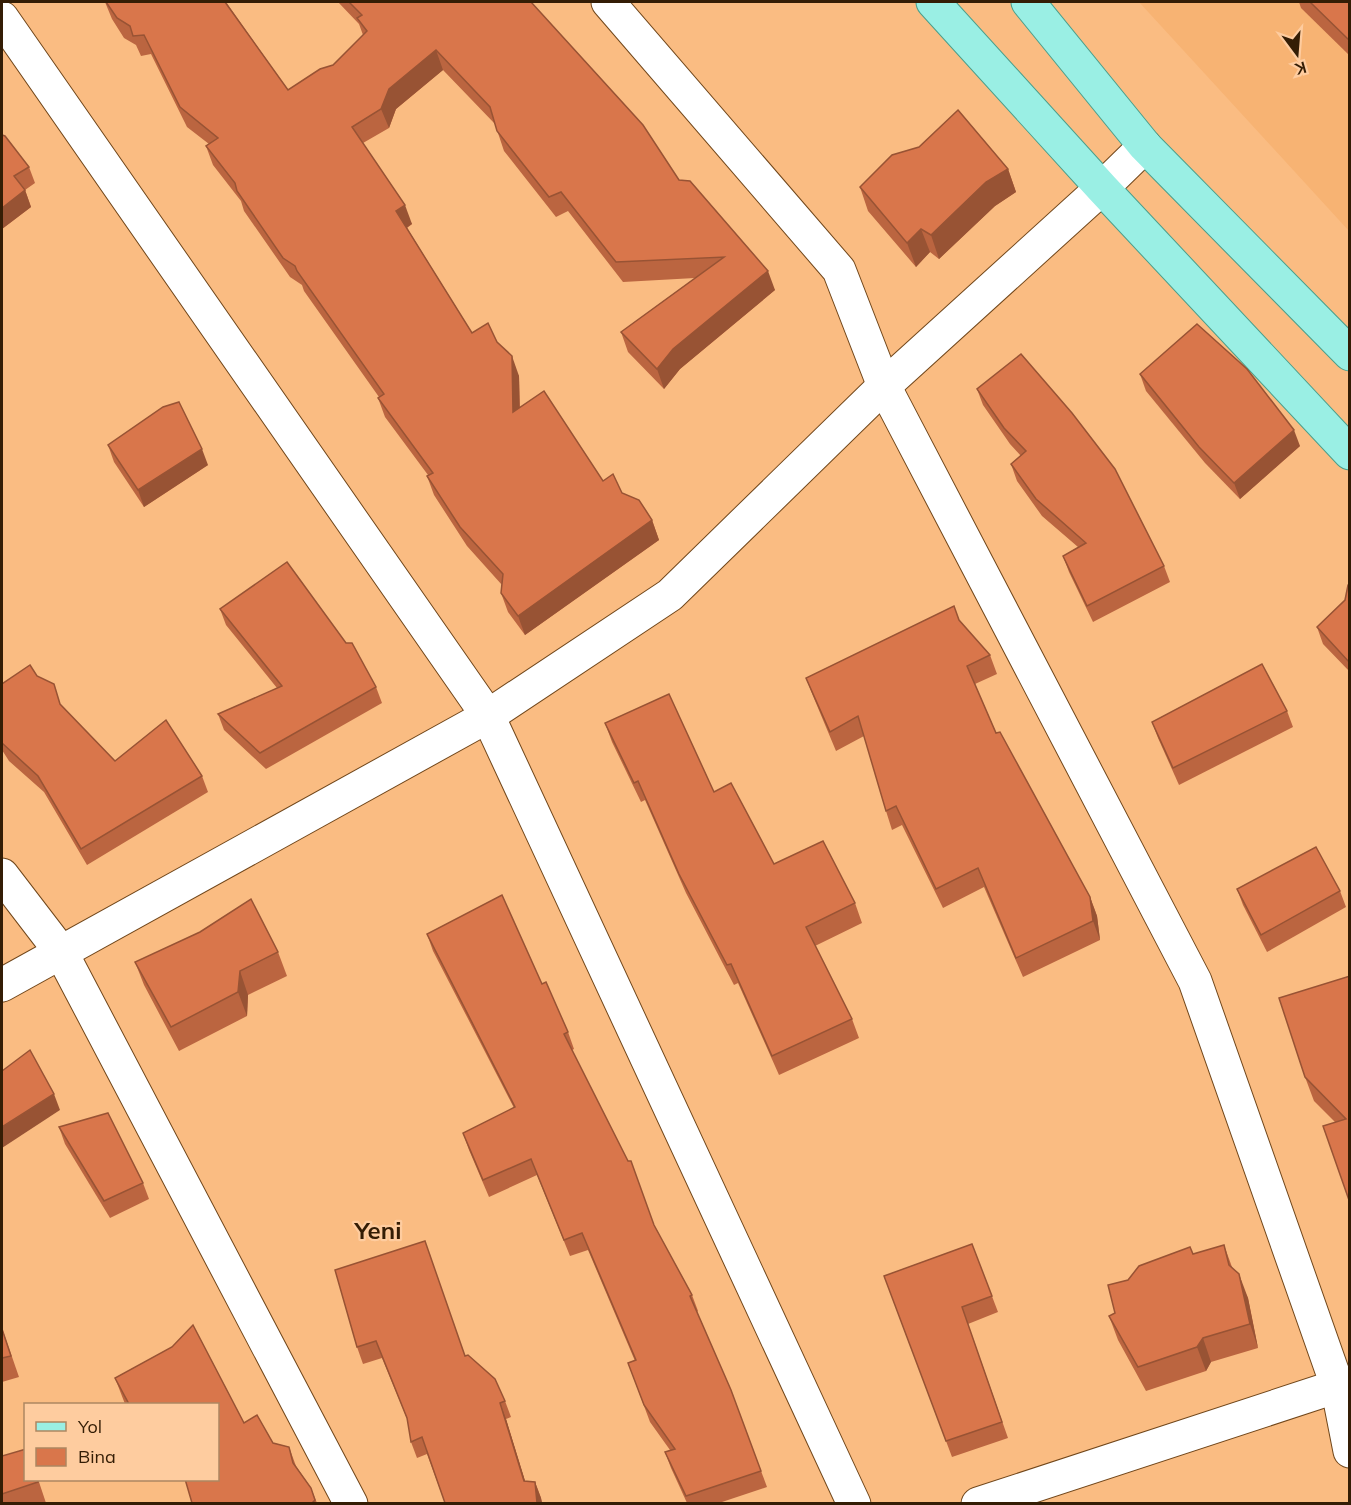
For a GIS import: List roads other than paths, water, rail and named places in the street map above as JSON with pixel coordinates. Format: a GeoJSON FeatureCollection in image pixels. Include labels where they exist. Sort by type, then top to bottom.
{"type":"FeatureCollection","features":[{"type":"Feature","properties":{"kind":"main road"},"geometry":{"type":"LineString","coordinates":[[933,2],[1102,188],[1350,453]]}},
{"type":"Feature","properties":{"kind":"main road"},"geometry":{"type":"LineString","coordinates":[[1028,2],[1145,146],[1350,354]]}},
{"type":"Feature","properties":{"kind":"street"},"geometry":{"type":"LineString","coordinates":[[608,2],[840,270],[884,386],[1195,981],[1343,1383],[1350,1451]]}},
{"type":"Feature","properties":{"kind":"street"},"geometry":{"type":"LineString","coordinates":[[2,18],[489,716],[854,1503]]}},
{"type":"Feature","properties":{"kind":"street"},"geometry":{"type":"LineString","coordinates":[[2,985],[489,716],[670,595],[884,386],[1102,188],[1145,146]]}},
{"type":"Feature","properties":{"kind":"street"},"geometry":{"type":"LineString","coordinates":[[2,875],[61,952],[351,1503]]}},
{"type":"Feature","properties":{"kind":"street"},"geometry":{"type":"LineString","coordinates":[[978,1503],[1343,1383]]}},
{"type":"Feature","properties":{"kind":"district","name":"Yeni"},"geometry":{"type":"Point","coordinates":[378,1230]}}]}
